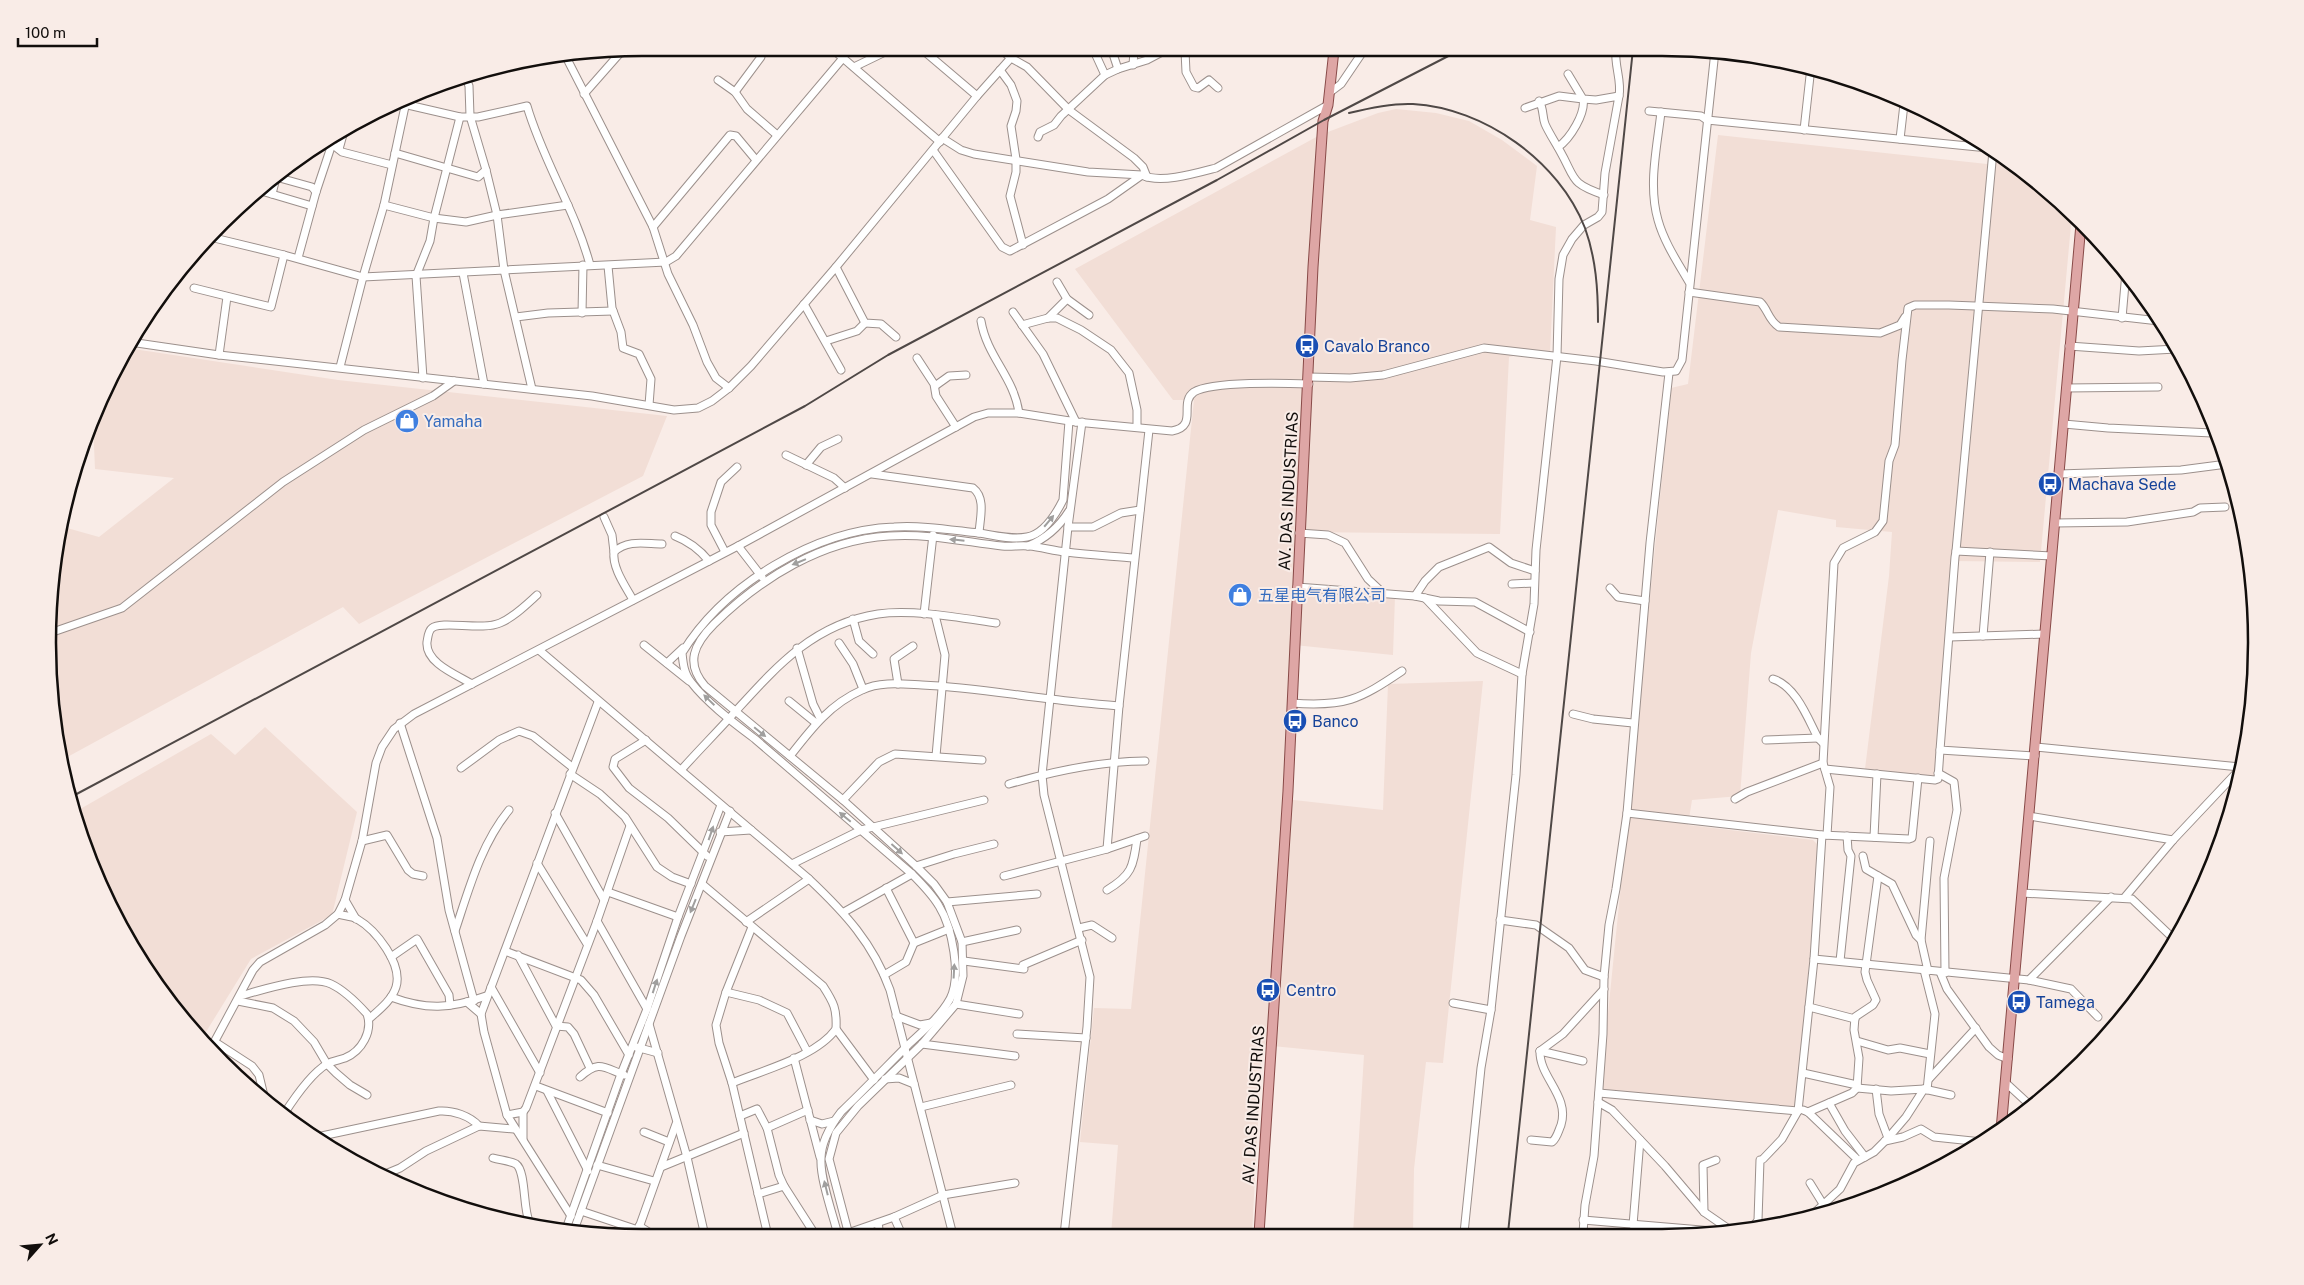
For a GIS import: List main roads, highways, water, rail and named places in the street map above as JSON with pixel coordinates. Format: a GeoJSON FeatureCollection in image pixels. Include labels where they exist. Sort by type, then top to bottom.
{"type":"FeatureCollection","features":[{"type":"Feature","properties":{"kind":"main road","name":"AV. DAS INDUSTRIAS"},"geometry":{"type":"LineString","coordinates":[[1259,1229],[1292,703],[1313,267],[1323,121],[1328,105],[1333,56]]}},
{"type":"Feature","properties":{"kind":"main road"},"geometry":{"type":"LineString","coordinates":[[2002,1119],[2080,233]]}},
{"type":"Feature","properties":{"kind":"railway"},"geometry":{"type":"LineString","coordinates":[[76,794],[805,406],[888,355],[1217,180],[1324,120],[1448,56]]}},
{"type":"Feature","properties":{"kind":"railway"},"geometry":{"type":"LineString","coordinates":[[1508,1229],[1632,56]]}},
{"type":"Feature","properties":{"kind":"railway"},"geometry":{"type":"LineString","coordinates":[[1349,113],[1397,104],[1440,108],[1492,127],[1516,142],[1538,160],[1557,181],[1573,204],[1585,228],[1596,274],[1598,322]]}},
{"type":"Feature","properties":{"kind":"place","name":"Cavalo Branco"},"geometry":{"type":"Point","coordinates":[1307,346]}},
{"type":"Feature","properties":{"kind":"place","name":"Yamaha"},"geometry":{"type":"Point","coordinates":[407,421]}},
{"type":"Feature","properties":{"kind":"place","name":"Machava Sede"},"geometry":{"type":"Point","coordinates":[2050,484]}},
{"type":"Feature","properties":{"kind":"place","name":"五星电气有限公司"},"geometry":{"type":"Point","coordinates":[1240,595]}},
{"type":"Feature","properties":{"kind":"place","name":"Banco"},"geometry":{"type":"Point","coordinates":[1295,721]}},
{"type":"Feature","properties":{"kind":"place","name":"Centro"},"geometry":{"type":"Point","coordinates":[1268,990]}},
{"type":"Feature","properties":{"kind":"place","name":"Tamega"},"geometry":{"type":"Point","coordinates":[2019,1002]}}]}
